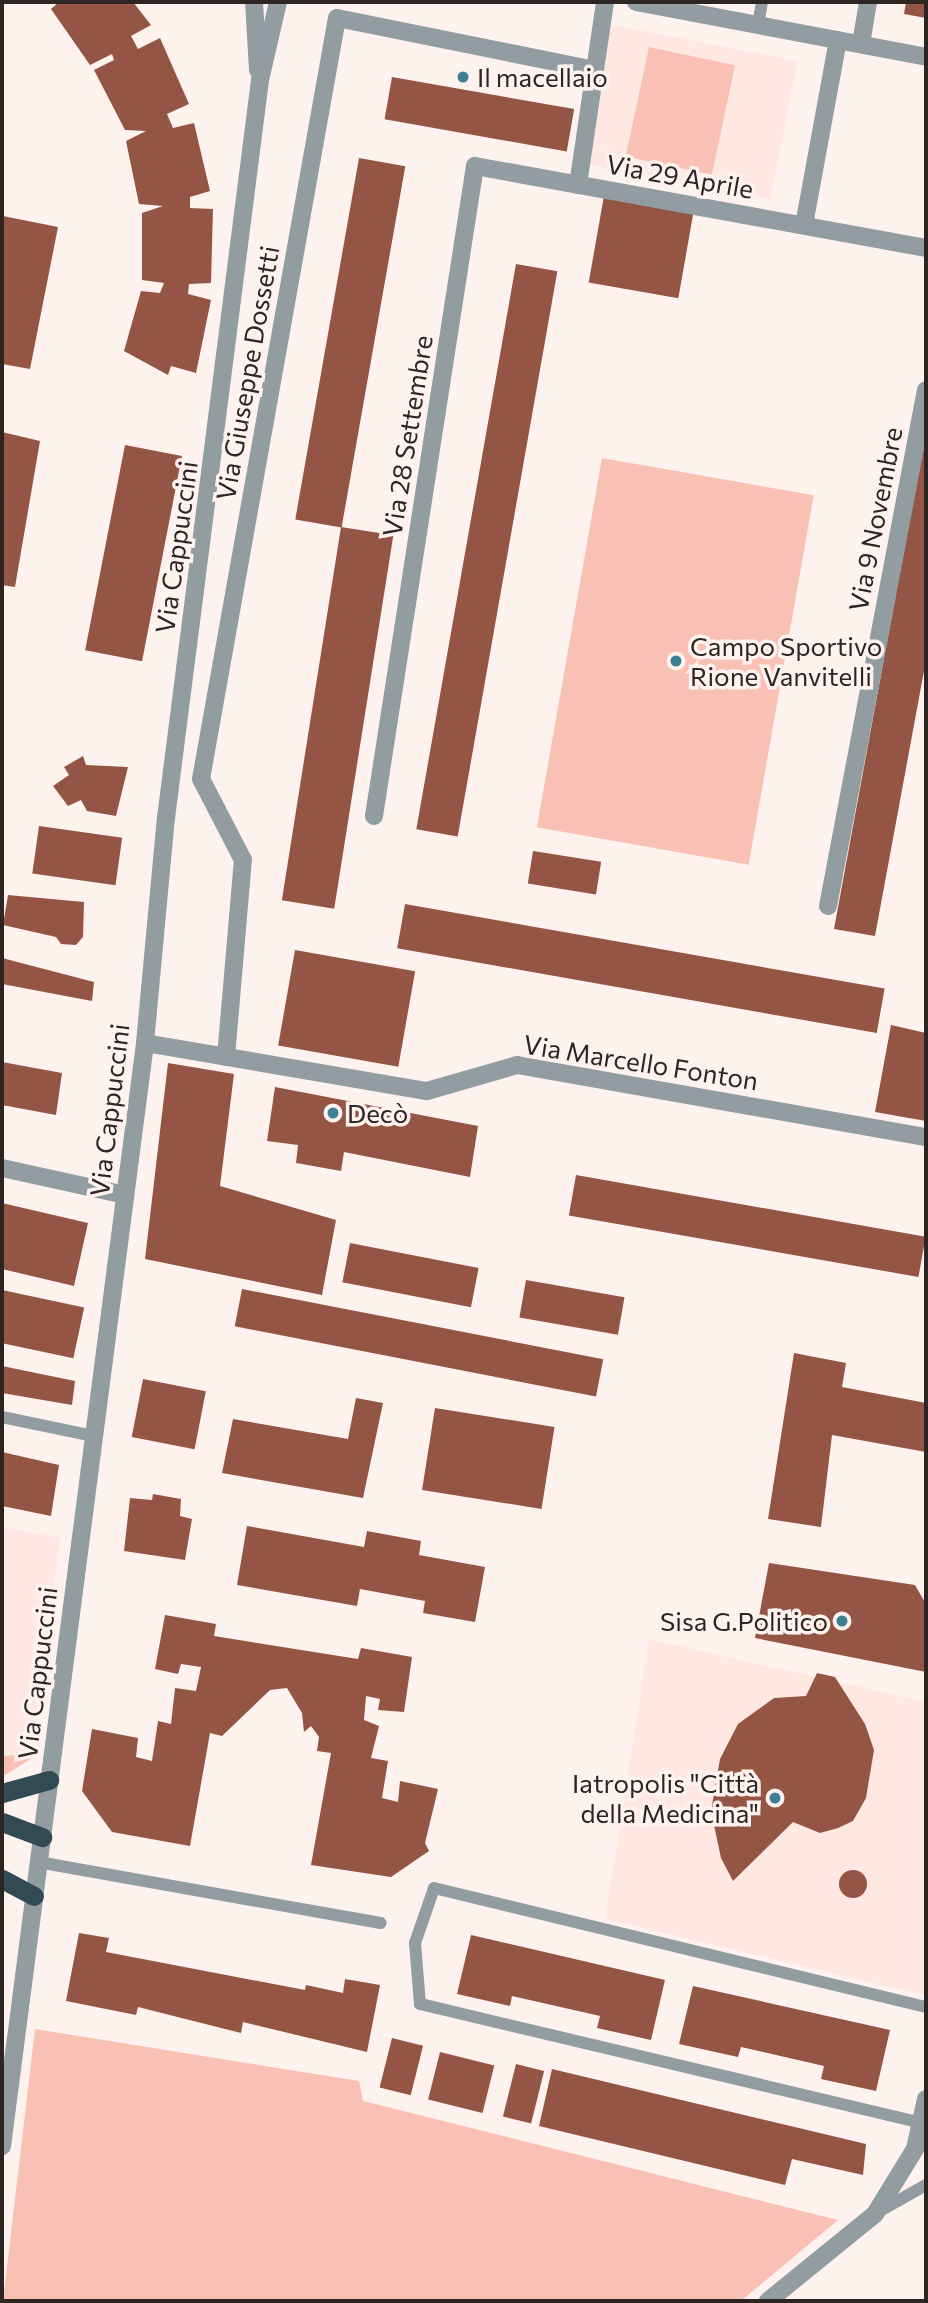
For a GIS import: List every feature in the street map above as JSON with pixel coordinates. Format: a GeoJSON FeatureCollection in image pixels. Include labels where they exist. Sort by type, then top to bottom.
{"type":"FeatureCollection","features":[{"type":"Feature","properties":{"kind":"highway"},"geometry":{"type":"LineString","coordinates":[[2,1793],[49,1780]]}},
{"type":"Feature","properties":{"kind":"highway"},"geometry":{"type":"LineString","coordinates":[[2,1822],[42,1837]]}},
{"type":"Feature","properties":{"kind":"highway"},"geometry":{"type":"LineString","coordinates":[[2,1879],[34,1896]]}},
{"type":"Feature","properties":{"kind":"street","name":"Via Cappuccini"},"geometry":{"type":"LineString","coordinates":[[254,2],[260,80]]}},
{"type":"Feature","properties":{"kind":"street","name":"Via Cappuccini"},"geometry":{"type":"LineString","coordinates":[[2,2146],[145,1043],[166,818],[260,80],[278,2]]}},
{"type":"Feature","properties":{"kind":"street"},"geometry":{"type":"LineString","coordinates":[[595,70],[605,2]]}},
{"type":"Feature","properties":{"kind":"street"},"geometry":{"type":"LineString","coordinates":[[636,2],[926,57]]}},
{"type":"Feature","properties":{"kind":"street"},"geometry":{"type":"LineString","coordinates":[[861,44],[868,2]]}},
{"type":"Feature","properties":{"kind":"street","name":"Via Giuseppe Dossetti"},"geometry":{"type":"LineString","coordinates":[[226,1057],[243,860],[201,779],[337,18],[595,70]]}},
{"type":"Feature","properties":{"kind":"street"},"geometry":{"type":"LineString","coordinates":[[804,225],[838,40]]}},
{"type":"Feature","properties":{"kind":"street","name":"Via 29 Aprile"},"geometry":{"type":"LineString","coordinates":[[595,70],[578,185],[926,248]]}},
{"type":"Feature","properties":{"kind":"street","name":"Via 28 Settembre"},"geometry":{"type":"LineString","coordinates":[[374,816],[475,166],[578,185]]}},
{"type":"Feature","properties":{"kind":"street","name":"Via 9 Novembre"},"geometry":{"type":"LineString","coordinates":[[828,906],[926,390]]}},
{"type":"Feature","properties":{"kind":"street","name":"Via Marcello Fonton"},"geometry":{"type":"LineString","coordinates":[[145,1043],[427,1091],[517,1065],[926,1137]]}},
{"type":"Feature","properties":{"kind":"street"},"geometry":{"type":"LineString","coordinates":[[2,1168],[125,1195]]}},
{"type":"Feature","properties":{"kind":"street"},"geometry":{"type":"LineString","coordinates":[[768,2301],[875,2214],[915,2149],[926,2099]]}},
{"type":"Feature","properties":{"kind":"lane"},"geometry":{"type":"LineString","coordinates":[[758,25],[762,2]]}},
{"type":"Feature","properties":{"kind":"lane"},"geometry":{"type":"LineString","coordinates":[[2,1417],[94,1436]]}},
{"type":"Feature","properties":{"kind":"lane"},"geometry":{"type":"LineString","coordinates":[[38,1862],[381,1923]]}},
{"type":"Feature","properties":{"kind":"lane"},"geometry":{"type":"LineString","coordinates":[[922,2123],[421,2004],[415,1943],[434,1888],[926,2007]]}},
{"type":"Feature","properties":{"kind":"lane"},"geometry":{"type":"LineString","coordinates":[[875,2214],[926,2185]]}},
{"type":"Feature","properties":{"kind":"shaded area"},"geometry":{"type":"Polygon","coordinates":[[[602,23],[797,61],[770,199],[575,161],[602,23]]]}},
{"type":"Feature","properties":{"kind":"shaded area"},"geometry":{"type":"Polygon","coordinates":[[[649,47],[735,65],[712,175],[626,157],[649,47]]]}},
{"type":"Feature","properties":{"kind":"shaded area","name":"Campo Sportivo Rione Vanvitelli"},"geometry":{"type":"Polygon","coordinates":[[[602,458],[814,495],[749,865],[537,827],[602,458]]]}},
{"type":"Feature","properties":{"kind":"shaded area"},"geometry":{"type":"Polygon","coordinates":[[[2,1527],[60,1538],[32,1758],[2,1753],[2,1527]]]}},
{"type":"Feature","properties":{"kind":"shaded area","name":"Iatropolis \"Città della Medicina\""},"geometry":{"type":"Polygon","coordinates":[[[649,1639],[926,1702],[924,1995],[605,1919],[649,1639]]]}},
{"type":"Feature","properties":{"kind":"shaded area"},"geometry":{"type":"Polygon","coordinates":[[[11,1755],[32,1758],[2,1777],[2,1756],[11,1755]]]}},
{"type":"Feature","properties":{"kind":"shaded area"},"geometry":{"type":"Polygon","coordinates":[[[35,2029],[359,2081],[363,2101],[838,2220],[741,2301],[3,2301],[35,2029]]]}},
{"type":"Feature","properties":{"kind":"building"},"geometry":{"type":"Polygon","coordinates":[[[59,2],[133,2],[151,25],[131,36],[138,49],[160,38],[189,104],[167,114],[173,128],[194,123],[210,191],[190,197],[190,208],[213,209],[211,283],[189,284],[188,294],[211,300],[196,373],[171,366],[168,375],[124,351],[141,291],[160,293],[164,283],[142,280],[142,213],[163,206],[139,204],[126,141],[146,131],[125,130],[94,70],[114,60],[112,54],[90,65],[51,9],[59,2]]]}},
{"type":"Feature","properties":{"kind":"building"},"geometry":{"type":"Polygon","coordinates":[[[906,2],[926,2],[926,18],[904,14],[906,2]]]}},
{"type":"Feature","properties":{"kind":"building"},"geometry":{"type":"Polygon","coordinates":[[[392,77],[574,109],[567,151],[385,119],[392,77]]]}},
{"type":"Feature","properties":{"kind":"building"},"geometry":{"type":"Polygon","coordinates":[[[359,158],[405,166],[342,528],[295,519],[359,158]]]}},
{"type":"Feature","properties":{"kind":"building"},"geometry":{"type":"Polygon","coordinates":[[[605,190],[695,206],[678,298],[589,283],[605,190]]]}},
{"type":"Feature","properties":{"kind":"building"},"geometry":{"type":"Polygon","coordinates":[[[3,216],[58,227],[30,369],[2,364],[3,216]]]}},
{"type":"Feature","properties":{"kind":"building"},"geometry":{"type":"Polygon","coordinates":[[[516,264],[557,271],[458,837],[416,829],[516,264]]]}},
{"type":"Feature","properties":{"kind":"building"},"geometry":{"type":"Polygon","coordinates":[[[2,432],[40,441],[15,587],[2,585],[2,432]]]}},
{"type":"Feature","properties":{"kind":"building"},"geometry":{"type":"Polygon","coordinates":[[[925,437],[926,660],[875,936],[834,929],[925,437]]]}},
{"type":"Feature","properties":{"kind":"building"},"geometry":{"type":"Polygon","coordinates":[[[125,445],[182,456],[142,661],[85,650],[125,445]]]}},
{"type":"Feature","properties":{"kind":"building"},"geometry":{"type":"Polygon","coordinates":[[[341,527],[393,535],[334,909],[282,900],[341,527]]]}},
{"type":"Feature","properties":{"kind":"building"},"geometry":{"type":"Polygon","coordinates":[[[83,756],[86,765],[128,767],[116,816],[87,811],[81,800],[68,806],[53,786],[69,775],[64,767],[83,756]]]}},
{"type":"Feature","properties":{"kind":"building"},"geometry":{"type":"Polygon","coordinates":[[[39,826],[122,838],[116,885],[32,874],[39,826]]]}},
{"type":"Feature","properties":{"kind":"building"},"geometry":{"type":"Polygon","coordinates":[[[533,851],[601,862],[596,894],[528,884],[533,851]]]}},
{"type":"Feature","properties":{"kind":"building"},"geometry":{"type":"Polygon","coordinates":[[[8,895],[84,902],[83,937],[76,945],[61,944],[56,937],[3,925],[8,895]]]}},
{"type":"Feature","properties":{"kind":"building"},"geometry":{"type":"Polygon","coordinates":[[[405,904],[885,989],[877,1033],[397,948],[405,904]]]}},
{"type":"Feature","properties":{"kind":"building"},"geometry":{"type":"Polygon","coordinates":[[[295,950],[415,971],[398,1067],[278,1046],[295,950]]]}},
{"type":"Feature","properties":{"kind":"building"},"geometry":{"type":"Polygon","coordinates":[[[2,958],[94,982],[92,1001],[2,984],[2,958]]]}},
{"type":"Feature","properties":{"kind":"building"},"geometry":{"type":"Polygon","coordinates":[[[891,1025],[926,1033],[926,1121],[875,1112],[891,1025]]]}},
{"type":"Feature","properties":{"kind":"building"},"geometry":{"type":"Polygon","coordinates":[[[2,1062],[62,1073],[56,1115],[2,1105],[2,1062]]]}},
{"type":"Feature","properties":{"kind":"building"},"geometry":{"type":"Polygon","coordinates":[[[168,1063],[234,1074],[220,1186],[336,1220],[322,1295],[145,1259],[168,1063]]]}},
{"type":"Feature","properties":{"kind":"building"},"geometry":{"type":"Polygon","coordinates":[[[275,1087],[478,1126],[470,1177],[344,1152],[341,1171],[296,1163],[298,1145],[267,1141],[275,1087]]]}},
{"type":"Feature","properties":{"kind":"building"},"geometry":{"type":"Polygon","coordinates":[[[576,1175],[926,1237],[918,1277],[569,1215],[576,1175]]]}},
{"type":"Feature","properties":{"kind":"building"},"geometry":{"type":"Polygon","coordinates":[[[2,1203],[88,1223],[74,1286],[2,1269],[2,1203]]]}},
{"type":"Feature","properties":{"kind":"building"},"geometry":{"type":"Polygon","coordinates":[[[350,1243],[479,1268],[471,1307],[342,1282],[350,1243]]]}},
{"type":"Feature","properties":{"kind":"building"},"geometry":{"type":"Polygon","coordinates":[[[526,1280],[624,1297],[618,1335],[519,1317],[526,1280]]]}},
{"type":"Feature","properties":{"kind":"building"},"geometry":{"type":"Polygon","coordinates":[[[242,1289],[603,1359],[596,1397],[235,1326],[242,1289]]]}},
{"type":"Feature","properties":{"kind":"building"},"geometry":{"type":"Polygon","coordinates":[[[2,1290],[84,1307],[73,1358],[2,1343],[2,1290]]]}},
{"type":"Feature","properties":{"kind":"building"},"geometry":{"type":"Polygon","coordinates":[[[794,1353],[846,1363],[842,1387],[926,1403],[926,1452],[832,1435],[821,1527],[768,1519],[794,1353]]]}},
{"type":"Feature","properties":{"kind":"building"},"geometry":{"type":"Polygon","coordinates":[[[2,1366],[75,1381],[72,1405],[2,1393],[2,1366]]]}},
{"type":"Feature","properties":{"kind":"building"},"geometry":{"type":"Polygon","coordinates":[[[143,1379],[206,1391],[195,1449],[132,1437],[143,1379]]]}},
{"type":"Feature","properties":{"kind":"building"},"geometry":{"type":"Polygon","coordinates":[[[356,1398],[383,1403],[363,1498],[222,1473],[233,1419],[348,1439],[356,1398]]]}},
{"type":"Feature","properties":{"kind":"building"},"geometry":{"type":"Polygon","coordinates":[[[435,1408],[555,1427],[542,1509],[422,1490],[435,1408]]]}},
{"type":"Feature","properties":{"kind":"building"},"geometry":{"type":"Polygon","coordinates":[[[2,1452],[59,1465],[51,1516],[2,1506],[2,1452]]]}},
{"type":"Feature","properties":{"kind":"building"},"geometry":{"type":"Polygon","coordinates":[[[153,1494],[181,1499],[180,1516],[192,1519],[185,1560],[124,1551],[130,1498],[152,1500],[153,1494]]]}},
{"type":"Feature","properties":{"kind":"building"},"geometry":{"type":"Polygon","coordinates":[[[247,1526],[364,1547],[367,1531],[421,1541],[419,1555],[485,1567],[475,1622],[423,1613],[425,1601],[360,1589],[357,1606],[237,1585],[247,1526]]]}},
{"type":"Feature","properties":{"kind":"building","name":"Sisa G.Politico"},"geometry":{"type":"Polygon","coordinates":[[[769,1563],[915,1585],[926,1604],[926,1672],[755,1638],[769,1563]]]}},
{"type":"Feature","properties":{"kind":"building"},"geometry":{"type":"Polygon","coordinates":[[[165,1615],[216,1624],[214,1636],[358,1659],[361,1648],[412,1657],[404,1712],[378,1710],[380,1699],[366,1696],[364,1720],[379,1726],[371,1758],[388,1761],[382,1798],[398,1802],[400,1781],[438,1789],[425,1843],[429,1851],[391,1877],[311,1865],[331,1753],[317,1751],[319,1737],[311,1726],[304,1732],[302,1713],[287,1688],[270,1690],[222,1736],[210,1733],[190,1846],[112,1832],[82,1791],[92,1729],[138,1738],[136,1757],[152,1761],[158,1721],[171,1724],[175,1688],[196,1691],[201,1667],[181,1664],[178,1674],[155,1669],[165,1615]]]}},
{"type":"Feature","properties":{"kind":"building"},"geometry":{"type":"Polygon","coordinates":[[[817,1673],[835,1677],[865,1724],[874,1750],[866,1798],[853,1821],[838,1828],[820,1833],[793,1822],[733,1881],[721,1858],[711,1811],[720,1759],[738,1724],[774,1698],[806,1696],[817,1673]]]}},
{"type":"Feature","properties":{"kind":"building"},"geometry":{"type":"Polygon","coordinates":[[[853,1870],[863,1874],[867,1884],[863,1894],[853,1898],[843,1894],[839,1884],[843,1874],[853,1870]]]}},
{"type":"Feature","properties":{"kind":"building"},"geometry":{"type":"Polygon","coordinates":[[[79,1933],[109,1938],[106,1952],[305,1990],[306,1985],[343,1993],[345,1979],[380,1985],[367,2052],[243,2022],[241,2033],[138,2007],[136,2015],[66,2001],[79,1933]]]}},
{"type":"Feature","properties":{"kind":"building"},"geometry":{"type":"Polygon","coordinates":[[[471,1935],[665,1980],[651,2040],[597,2028],[600,2016],[512,1996],[510,2006],[457,1994],[471,1935]]]}},
{"type":"Feature","properties":{"kind":"building"},"geometry":{"type":"Polygon","coordinates":[[[693,1986],[890,2030],[876,2091],[821,2079],[824,2066],[741,2047],[738,2057],[679,2044],[693,1986]]]}},
{"type":"Feature","properties":{"kind":"building"},"geometry":{"type":"Polygon","coordinates":[[[392,2038],[423,2046],[411,2095],[380,2087],[392,2038]]]}},
{"type":"Feature","properties":{"kind":"building"},"geometry":{"type":"Polygon","coordinates":[[[440,2052],[494,2066],[482,2113],[428,2100],[440,2052]]]}},
{"type":"Feature","properties":{"kind":"building"},"geometry":{"type":"Polygon","coordinates":[[[516,2064],[544,2071],[531,2123],[503,2116],[516,2064]]]}},
{"type":"Feature","properties":{"kind":"building"},"geometry":{"type":"Polygon","coordinates":[[[552,2069],[866,2144],[863,2175],[792,2159],[785,2185],[539,2126],[552,2069]]]}},
{"type":"Feature","properties":{"kind":"place","name":"Il macellaio"},"geometry":{"type":"Point","coordinates":[463,77]}},
{"type":"Feature","properties":{"kind":"place","name":"Campo Sportivo Rione Vanvitelli"},"geometry":{"type":"Point","coordinates":[676,661]}},
{"type":"Feature","properties":{"kind":"place","name":"Decò"},"geometry":{"type":"Point","coordinates":[333,1113]}},
{"type":"Feature","properties":{"kind":"place","name":"Sisa G.Politico"},"geometry":{"type":"Point","coordinates":[842,1621]}},
{"type":"Feature","properties":{"kind":"place","name":"Iatropolis \"Città della Medicina\""},"geometry":{"type":"Point","coordinates":[775,1798]}}]}
